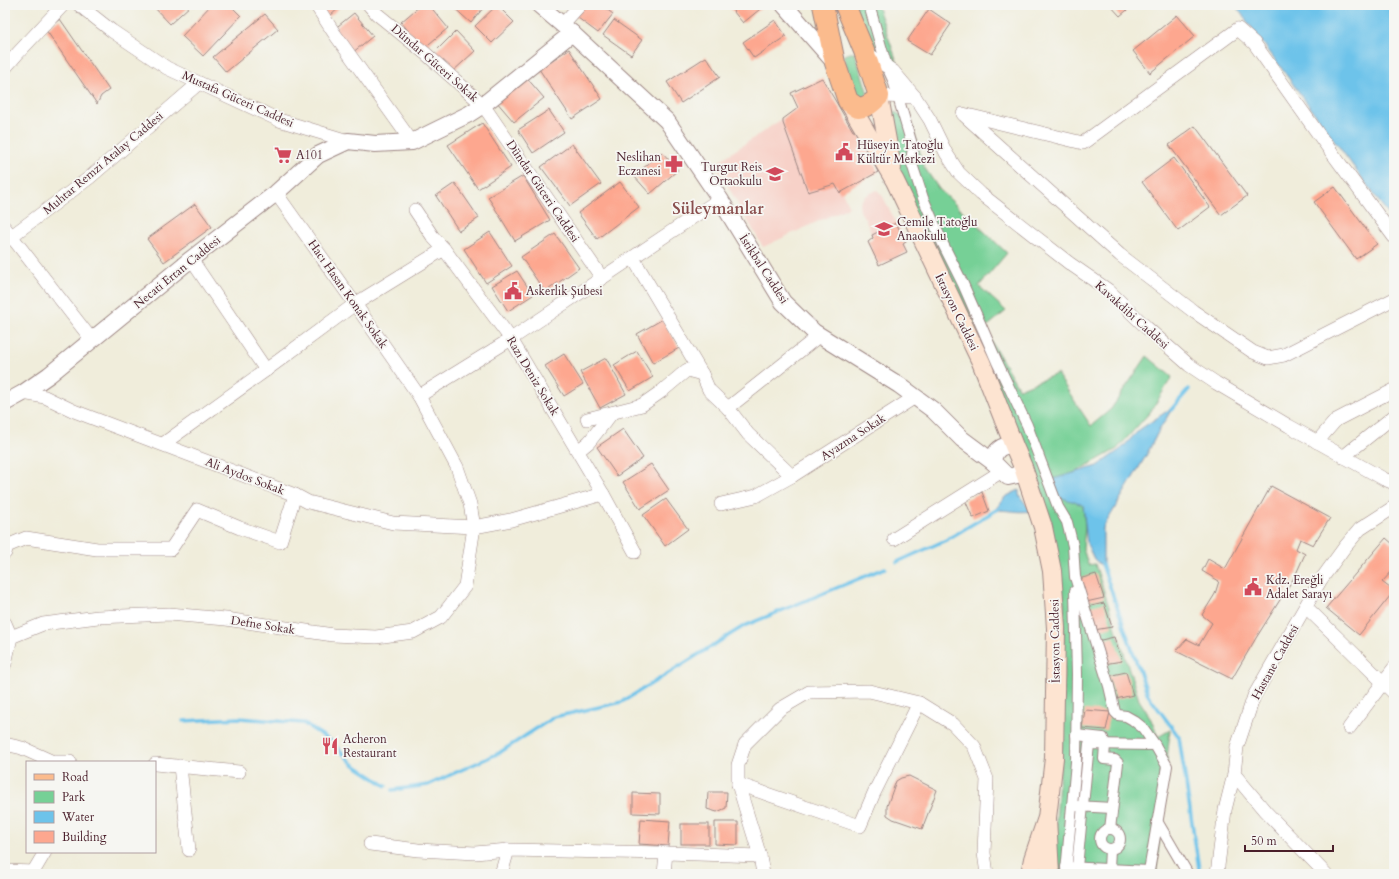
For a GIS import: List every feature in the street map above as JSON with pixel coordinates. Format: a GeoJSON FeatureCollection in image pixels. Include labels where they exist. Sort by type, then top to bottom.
{"type":"FeatureCollection","features":[{"type":"Feature","properties":{"kind":"main road"},"geometry":{"type":"LineString","coordinates":[[823,5],[835,63],[848,101],[858,108],[870,105],[888,96],[864,51],[845,5]]}},
{"type":"Feature","properties":{"kind":"main road"},"geometry":{"type":"LineString","coordinates":[[835,63],[839,49],[845,42],[864,51]]}},
{"type":"Feature","properties":{"kind":"main road","name":"İstasyon Caddesi"},"geometry":{"type":"LineString","coordinates":[[888,96],[895,181]]}},
{"type":"Feature","properties":{"kind":"main road","name":"İstasyon Caddesi"},"geometry":{"type":"LineString","coordinates":[[848,101],[895,181],[981,362],[1014,446]]}},
{"type":"Feature","properties":{"kind":"main road"},"geometry":{"type":"LineString","coordinates":[[1014,446],[1023,467]]}},
{"type":"Feature","properties":{"kind":"main road","name":"İstasyon Caddesi"},"geometry":{"type":"LineString","coordinates":[[1023,467],[1043,527],[1052,571],[1056,628],[1054,758],[1047,818],[1033,859],[1030,874]]}},
{"type":"Feature","properties":{"kind":"main road","name":"İstasyon Caddesi"},"geometry":{"type":"LineString","coordinates":[[1047,818],[1060,871]]}},
{"type":"Feature","properties":{"kind":"street"},"geometry":{"type":"LineString","coordinates":[[5,68],[18,52],[63,5]]}},
{"type":"Feature","properties":{"kind":"street","name":"Mustafa Güceri Caddesi"},"geometry":{"type":"LineString","coordinates":[[79,5],[112,31],[167,68],[279,120],[348,141],[375,144],[412,142],[469,114],[483,105],[567,29]]}},
{"type":"Feature","properties":{"kind":"street"},"geometry":{"type":"LineString","coordinates":[[316,5],[334,33],[412,142]]}},
{"type":"Feature","properties":{"kind":"street","name":"Dündar Güceri Sokak"},"geometry":{"type":"LineString","coordinates":[[369,5],[377,14],[425,53],[483,105]]}},
{"type":"Feature","properties":{"kind":"street","name":"İstikbal Caddesi"},"geometry":{"type":"LineString","coordinates":[[539,5],[667,121],[720,199],[783,302],[814,332],[900,385],[933,410],[962,439],[1001,470],[1035,500]]}},
{"type":"Feature","properties":{"kind":"street"},"geometry":{"type":"LineString","coordinates":[[567,29],[580,5]]}},
{"type":"Feature","properties":{"kind":"street"},"geometry":{"type":"LineString","coordinates":[[784,5],[835,63]]}},
{"type":"Feature","properties":{"kind":"street"},"geometry":{"type":"LineString","coordinates":[[864,5],[893,80],[888,96],[913,148],[911,161],[922,198],[963,284],[996,362],[1027,425],[1058,507],[1067,522],[1073,546],[1077,620],[1076,762],[1071,806],[1060,871],[1077,868],[1149,871],[1166,766],[1155,745],[1143,728],[1134,720],[1126,716],[1118,715],[1115,712],[1109,686],[1075,577],[1075,569]]}},
{"type":"Feature","properties":{"kind":"street"},"geometry":{"type":"LineString","coordinates":[[869,5],[886,64]]}},
{"type":"Feature","properties":{"kind":"street"},"geometry":{"type":"LineString","coordinates":[[1394,237],[1254,43],[1238,29],[1084,144],[963,114],[1120,255],[1193,311],[1253,352],[1268,358],[1284,355],[1394,299]]}},
{"type":"Feature","properties":{"kind":"street","name":"Kavakdibi Caddesi"},"geometry":{"type":"LineString","coordinates":[[864,51],[886,64],[915,97],[930,120],[946,153],[959,173],[981,194],[1069,263],[1108,290],[1146,327],[1189,365],[1216,383],[1316,442],[1394,483]]}},
{"type":"Feature","properties":{"kind":"street","name":"Muhtar Remzi Atalay Caddesi"},"geometry":{"type":"LineString","coordinates":[[7,235],[89,178],[199,83]]}},
{"type":"Feature","properties":{"kind":"street"},"geometry":{"type":"LineString","coordinates":[[888,96],[915,97]]}},
{"type":"Feature","properties":{"kind":"street","name":"Dündar Güceri Caddesi"},"geometry":{"type":"LineString","coordinates":[[483,105],[602,278]]}},
{"type":"Feature","properties":{"kind":"street","name":"Necati Ertan Caddesi"},"geometry":{"type":"LineString","coordinates":[[5,403],[49,375],[191,260],[276,194],[318,155],[348,141]]}},
{"type":"Feature","properties":{"kind":"street","name":"Hacı Hasan Konak Sokak"},"geometry":{"type":"LineString","coordinates":[[276,194],[419,396],[457,467],[470,504],[474,526]]}},
{"type":"Feature","properties":{"kind":"street"},"geometry":{"type":"LineString","coordinates":[[419,396],[511,339],[720,199]]}},
{"type":"Feature","properties":{"kind":"street","name":"Razı Deniz Sokak"},"geometry":{"type":"LineString","coordinates":[[415,210],[433,237],[444,249],[511,339],[578,451],[635,552]]}},
{"type":"Feature","properties":{"kind":"street"},"geometry":{"type":"LineString","coordinates":[[7,235],[92,340]]}},
{"type":"Feature","properties":{"kind":"street"},"geometry":{"type":"LineString","coordinates":[[163,444],[355,304],[444,249]]}},
{"type":"Feature","properties":{"kind":"street"},"geometry":{"type":"LineString","coordinates":[[633,258],[702,374],[709,390],[728,408],[748,434],[792,476]]}},
{"type":"Feature","properties":{"kind":"street"},"geometry":{"type":"LineString","coordinates":[[191,260],[266,370]]}},
{"type":"Feature","properties":{"kind":"street"},"geometry":{"type":"LineString","coordinates":[[728,408],[820,335]]}},
{"type":"Feature","properties":{"kind":"street"},"geometry":{"type":"LineString","coordinates":[[587,419],[642,405],[662,391],[687,370],[702,374]]}},
{"type":"Feature","properties":{"kind":"street"},"geometry":{"type":"LineString","coordinates":[[1316,442],[1336,420],[1394,390]]}},
{"type":"Feature","properties":{"kind":"street","name":"Ali Aydos Sokak"},"geometry":{"type":"LineString","coordinates":[[23,392],[45,397],[74,411],[296,495],[308,502],[393,523],[474,526],[511,520],[603,494]]}},
{"type":"Feature","properties":{"kind":"street","name":"Ayazma Sokak"},"geometry":{"type":"LineString","coordinates":[[721,504],[756,496],[792,476],[915,397]]}},
{"type":"Feature","properties":{"kind":"street"},"geometry":{"type":"LineString","coordinates":[[578,451],[589,442],[612,413]]}},
{"type":"Feature","properties":{"kind":"street"},"geometry":{"type":"LineString","coordinates":[[1343,457],[1394,416]]}},
{"type":"Feature","properties":{"kind":"street"},"geometry":{"type":"LineString","coordinates":[[1001,470],[995,452],[1003,446],[1014,446]]}},
{"type":"Feature","properties":{"kind":"street"},"geometry":{"type":"LineString","coordinates":[[894,539],[1001,470],[1017,474],[1023,467]]}},
{"type":"Feature","properties":{"kind":"street"},"geometry":{"type":"LineString","coordinates":[[5,554],[8,546],[26,538],[97,548],[171,549],[197,510],[240,528],[280,542],[296,495]]}},
{"type":"Feature","properties":{"kind":"street","name":"Hastane Caddesi"},"geometry":{"type":"LineString","coordinates":[[1216,874],[1225,810],[1234,774],[1237,747],[1254,696],[1320,582],[1360,529],[1394,507]]}},
{"type":"Feature","properties":{"kind":"street","name":"Defne Sokak"},"geometry":{"type":"LineString","coordinates":[[11,637],[43,624],[98,617],[169,614],[226,619],[333,635],[376,637],[413,632],[441,617],[465,586],[474,526]]}},
{"type":"Feature","properties":{"kind":"street"},"geometry":{"type":"LineString","coordinates":[[1306,607],[1394,693]]}},
{"type":"Feature","properties":{"kind":"street"},"geometry":{"type":"LineString","coordinates":[[5,624],[11,637],[5,664]]}},
{"type":"Feature","properties":{"kind":"street"},"geometry":{"type":"LineString","coordinates":[[1349,728],[1394,668]]}},
{"type":"Feature","properties":{"kind":"street"},"geometry":{"type":"LineString","coordinates":[[763,874],[760,856],[738,784],[738,765],[745,744],[780,709],[809,692],[869,691],[920,704],[952,724],[974,746],[987,778],[984,852],[987,874]]}},
{"type":"Feature","properties":{"kind":"street"},"geometry":{"type":"LineString","coordinates":[[738,784],[860,826],[874,793],[920,704]]}},
{"type":"Feature","properties":{"kind":"street"},"geometry":{"type":"LineString","coordinates":[[1076,735],[1103,738],[1105,745],[1104,759],[1115,760],[1118,763],[1110,829],[1103,832],[1100,838],[1102,844],[1107,848],[1110,848],[1109,869]]}},
{"type":"Feature","properties":{"kind":"street"},"geometry":{"type":"LineString","coordinates":[[5,744],[22,748],[51,761]]}},
{"type":"Feature","properties":{"kind":"street"},"geometry":{"type":"LineString","coordinates":[[1077,868],[1089,744],[1155,745]]}},
{"type":"Feature","properties":{"kind":"street"},"geometry":{"type":"LineString","coordinates":[[156,764],[239,772]]}},
{"type":"Feature","properties":{"kind":"street"},"geometry":{"type":"LineString","coordinates":[[180,766],[189,850]]}},
{"type":"Feature","properties":{"kind":"street"},"geometry":{"type":"LineString","coordinates":[[1234,774],[1265,811],[1326,874]]}},
{"type":"Feature","properties":{"kind":"street"},"geometry":{"type":"LineString","coordinates":[[1071,806],[1112,808]]}},
{"type":"Feature","properties":{"kind":"street"},"geometry":{"type":"LineString","coordinates":[[1157,821],[1188,874]]}},
{"type":"Feature","properties":{"kind":"street"},"geometry":{"type":"LineString","coordinates":[[370,844],[418,850],[475,853],[508,850],[760,856]]}},
{"type":"Feature","properties":{"kind":"street"},"geometry":{"type":"LineString","coordinates":[[501,874],[508,850]]}},
{"type":"Feature","properties":{"kind":"street"},"geometry":{"type":"LineString","coordinates":[[5,871],[33,873],[44,853]]}},
{"type":"Feature","properties":{"kind":"street"},"geometry":{"type":"LineString","coordinates":[[664,874],[666,853]]}},
{"type":"Feature","properties":{"kind":"shaded area","name":"Turgut Reis Ortaokulu"},"geometry":{"type":"Polygon","coordinates":[[[798,108],[849,207],[763,247],[715,164],[798,108]]]}},
{"type":"Feature","properties":{"kind":"shaded area","name":"Cemile Tatoğlu Anaokulu"},"geometry":{"type":"Polygon","coordinates":[[[877,190],[882,195],[906,242],[903,244],[907,252],[879,265],[868,242],[873,237],[860,211],[859,204],[865,196],[877,190]]]}},
{"type":"Feature","properties":{"kind":"green space"},"geometry":{"type":"Polygon","coordinates":[[[843,5],[877,5],[905,85],[878,61],[843,5]]]}},
{"type":"Feature","properties":{"kind":"green space"},"geometry":{"type":"Polygon","coordinates":[[[855,53],[868,94],[864,97],[857,97],[844,58],[845,55],[855,53]]]}},
{"type":"Feature","properties":{"kind":"green space"},"geometry":{"type":"Polygon","coordinates":[[[895,112],[912,126],[924,167],[939,189],[1007,253],[979,286],[1006,311],[984,329],[1019,389],[1057,374],[1091,426],[1111,409],[1147,356],[1172,377],[1151,411],[1117,449],[1072,474],[1053,479],[1083,505],[1085,527],[1083,548],[1088,565],[1095,564],[1139,700],[1150,717],[1158,737],[1170,730],[1156,874],[1052,874],[1063,730],[1064,603],[1057,556],[1046,508],[1031,457],[1022,436],[1009,415],[901,189],[888,115],[895,112]]]}},
{"type":"Feature","properties":{"kind":"water"},"geometry":{"type":"Polygon","coordinates":[[[1235,5],[1394,5],[1394,220],[1392,219],[1235,5]]]}},
{"type":"Feature","properties":{"kind":"water"},"geometry":{"type":"Polygon","coordinates":[[[1173,407],[1103,528],[1103,567],[1094,559],[1087,544],[1083,505],[1059,497],[1053,479],[1097,466],[1121,449],[1139,430],[1173,407]]]}},
{"type":"Feature","properties":{"kind":"water"},"geometry":{"type":"Polygon","coordinates":[[[1019,490],[1019,495],[1031,511],[1022,512],[995,510],[1005,497],[1019,490]]]}},
{"type":"Feature","properties":{"kind":"building"},"geometry":{"type":"Polygon","coordinates":[[[152,5],[191,5],[170,24],[152,5]]]}},
{"type":"Feature","properties":{"kind":"building"},"geometry":{"type":"Polygon","coordinates":[[[211,5],[230,5],[241,16],[203,56],[182,36],[211,5]]]}},
{"type":"Feature","properties":{"kind":"building"},"geometry":{"type":"Polygon","coordinates":[[[318,5],[342,5],[329,17],[318,5]]]}},
{"type":"Feature","properties":{"kind":"building"},"geometry":{"type":"Polygon","coordinates":[[[421,5],[429,5],[448,28],[423,49],[401,22],[421,5]]]}},
{"type":"Feature","properties":{"kind":"building"},"geometry":{"type":"Polygon","coordinates":[[[451,5],[482,5],[484,7],[471,23],[451,5]]]}},
{"type":"Feature","properties":{"kind":"building"},"geometry":{"type":"Polygon","coordinates":[[[497,5],[514,22],[492,43],[475,26],[497,5]]]}},
{"type":"Feature","properties":{"kind":"building"},"geometry":{"type":"Polygon","coordinates":[[[583,5],[601,5],[613,14],[598,33],[574,15],[583,5]]]}},
{"type":"Feature","properties":{"kind":"building"},"geometry":{"type":"Polygon","coordinates":[[[728,5],[765,5],[743,23],[728,5]]]}},
{"type":"Feature","properties":{"kind":"building"},"geometry":{"type":"Polygon","coordinates":[[[1110,5],[1133,5],[1120,16],[1110,5]]]}},
{"type":"Feature","properties":{"kind":"building"},"geometry":{"type":"Polygon","coordinates":[[[929,9],[951,24],[930,55],[907,41],[929,9]]]}},
{"type":"Feature","properties":{"kind":"building"},"geometry":{"type":"Polygon","coordinates":[[[354,13],[373,36],[352,53],[333,30],[354,13]]]}},
{"type":"Feature","properties":{"kind":"building"},"geometry":{"type":"Polygon","coordinates":[[[265,14],[278,29],[226,72],[213,57],[265,14]]]}},
{"type":"Feature","properties":{"kind":"building"},"geometry":{"type":"Polygon","coordinates":[[[1177,15],[1195,36],[1150,73],[1133,51],[1177,15]]]}},
{"type":"Feature","properties":{"kind":"building"},"geometry":{"type":"Polygon","coordinates":[[[60,19],[109,90],[101,96],[97,104],[46,30],[60,19]]]}},
{"type":"Feature","properties":{"kind":"building"},"geometry":{"type":"Polygon","coordinates":[[[614,20],[642,40],[631,55],[603,35],[614,20]]]}},
{"type":"Feature","properties":{"kind":"building"},"geometry":{"type":"Polygon","coordinates":[[[775,20],[786,36],[754,58],[743,42],[775,20]]]}},
{"type":"Feature","properties":{"kind":"building"},"geometry":{"type":"Polygon","coordinates":[[[456,31],[475,51],[451,73],[433,54],[456,31]]]}},
{"type":"Feature","properties":{"kind":"building"},"geometry":{"type":"Polygon","coordinates":[[[569,49],[602,99],[572,119],[539,69],[569,49]]]}},
{"type":"Feature","properties":{"kind":"building"},"geometry":{"type":"Polygon","coordinates":[[[706,57],[720,77],[681,103],[667,82],[706,57]]]}},
{"type":"Feature","properties":{"kind":"building"},"geometry":{"type":"Polygon","coordinates":[[[526,77],[544,98],[514,122],[496,101],[526,77]]]}},
{"type":"Feature","properties":{"kind":"building","name":"Hüseyin Tatoğlu Kültür Merkezi"},"geometry":{"type":"Polygon","coordinates":[[[822,78],[853,131],[858,131],[878,172],[840,193],[835,184],[808,192],[783,123],[783,119],[798,108],[791,93],[822,78]]]}},
{"type":"Feature","properties":{"kind":"building"},"geometry":{"type":"Polygon","coordinates":[[[549,110],[564,132],[533,153],[518,130],[549,110]]]}},
{"type":"Feature","properties":{"kind":"building"},"geometry":{"type":"Polygon","coordinates":[[[482,123],[511,167],[478,189],[448,145],[482,123]]]}},
{"type":"Feature","properties":{"kind":"building"},"geometry":{"type":"Polygon","coordinates":[[[1195,126],[1247,196],[1221,215],[1169,145],[1195,126]]]}},
{"type":"Feature","properties":{"kind":"building"},"geometry":{"type":"Polygon","coordinates":[[[572,144],[601,184],[570,206],[541,167],[572,144]]]}},
{"type":"Feature","properties":{"kind":"building"},"geometry":{"type":"Polygon","coordinates":[[[662,152],[678,170],[650,194],[634,176],[662,152]]]}},
{"type":"Feature","properties":{"kind":"building"},"geometry":{"type":"Polygon","coordinates":[[[1174,158],[1210,207],[1178,231],[1142,182],[1174,158]]]}},
{"type":"Feature","properties":{"kind":"building"},"geometry":{"type":"Polygon","coordinates":[[[523,176],[550,220],[515,241],[488,197],[523,176]]]}},
{"type":"Feature","properties":{"kind":"building"},"geometry":{"type":"Polygon","coordinates":[[[620,182],[639,207],[597,239],[578,213],[620,182]]]}},
{"type":"Feature","properties":{"kind":"building"},"geometry":{"type":"Polygon","coordinates":[[[455,183],[479,218],[459,231],[436,196],[455,183]]]}},
{"type":"Feature","properties":{"kind":"building"},"geometry":{"type":"Polygon","coordinates":[[[1335,187],[1377,244],[1356,259],[1314,202],[1335,187]]]}},
{"type":"Feature","properties":{"kind":"building"},"geometry":{"type":"Polygon","coordinates":[[[195,204],[212,227],[164,262],[147,239],[195,204]]]}},
{"type":"Feature","properties":{"kind":"building"},"geometry":{"type":"Polygon","coordinates":[[[896,223],[906,242],[903,244],[907,252],[879,265],[868,242],[873,238],[872,235],[896,223]]]}},
{"type":"Feature","properties":{"kind":"building"},"geometry":{"type":"Polygon","coordinates":[[[490,232],[512,266],[486,283],[464,249],[490,232]]]}},
{"type":"Feature","properties":{"kind":"building"},"geometry":{"type":"Polygon","coordinates":[[[555,234],[579,268],[545,292],[521,257],[555,234]]]}},
{"type":"Feature","properties":{"kind":"building"},"geometry":{"type":"Polygon","coordinates":[[[517,271],[533,295],[508,311],[492,286],[517,271]]]}},
{"type":"Feature","properties":{"kind":"building"},"geometry":{"type":"Polygon","coordinates":[[[663,319],[679,348],[653,363],[637,334],[663,319]]]}},
{"type":"Feature","properties":{"kind":"building"},"geometry":{"type":"Polygon","coordinates":[[[637,351],[653,377],[630,391],[614,365],[637,351]]]}},
{"type":"Feature","properties":{"kind":"building"},"geometry":{"type":"Polygon","coordinates":[[[564,354],[583,384],[564,396],[545,366],[564,354]]]}},
{"type":"Feature","properties":{"kind":"building"},"geometry":{"type":"Polygon","coordinates":[[[606,358],[626,394],[600,408],[580,372],[606,358]]]}},
{"type":"Feature","properties":{"kind":"building"},"geometry":{"type":"Polygon","coordinates":[[[623,429],[643,458],[617,476],[597,447],[623,429]]]}},
{"type":"Feature","properties":{"kind":"building"},"geometry":{"type":"Polygon","coordinates":[[[651,464],[669,490],[640,509],[623,482],[651,464]]]}},
{"type":"Feature","properties":{"kind":"building","name":"Kdz. Ereğli Adalet Sarayı"},"geometry":{"type":"Polygon","coordinates":[[[1271,486],[1330,518],[1313,545],[1300,539],[1296,549],[1305,554],[1295,576],[1232,679],[1176,651],[1187,639],[1199,645],[1212,623],[1202,615],[1215,594],[1219,581],[1202,571],[1208,559],[1225,569],[1271,486]]]}},
{"type":"Feature","properties":{"kind":"building"},"geometry":{"type":"Polygon","coordinates":[[[982,492],[989,511],[973,518],[965,500],[982,492]]]}},
{"type":"Feature","properties":{"kind":"building"},"geometry":{"type":"Polygon","coordinates":[[[666,499],[688,529],[665,546],[643,515],[666,499]]]}},
{"type":"Feature","properties":{"kind":"building"},"geometry":{"type":"Polygon","coordinates":[[[1386,538],[1394,545],[1394,569],[1382,582],[1394,591],[1359,635],[1326,608],[1386,538]]]}},
{"type":"Feature","properties":{"kind":"building"},"geometry":{"type":"Polygon","coordinates":[[[1096,574],[1104,598],[1086,602],[1079,579],[1096,574]]]}},
{"type":"Feature","properties":{"kind":"building"},"geometry":{"type":"Polygon","coordinates":[[[1104,603],[1112,627],[1094,630],[1087,607],[1104,603]]]}},
{"type":"Feature","properties":{"kind":"building"},"geometry":{"type":"Polygon","coordinates":[[[1114,637],[1122,661],[1104,664],[1097,641],[1114,637]]]}},
{"type":"Feature","properties":{"kind":"building"},"geometry":{"type":"Polygon","coordinates":[[[1126,672],[1133,695],[1116,699],[1108,676],[1126,672]]]}},
{"type":"Feature","properties":{"kind":"building"},"geometry":{"type":"Polygon","coordinates":[[[1085,710],[1110,712],[1106,730],[1082,728],[1085,710]]]}},
{"type":"Feature","properties":{"kind":"building"},"geometry":{"type":"Polygon","coordinates":[[[909,776],[937,790],[922,829],[893,819],[887,815],[887,806],[896,781],[909,776]]]}},
{"type":"Feature","properties":{"kind":"building"},"geometry":{"type":"Polygon","coordinates":[[[708,792],[727,792],[726,808],[717,812],[707,809],[708,792]]]}},
{"type":"Feature","properties":{"kind":"building"},"geometry":{"type":"Polygon","coordinates":[[[633,793],[660,794],[660,814],[633,813],[633,793]]]}},
{"type":"Feature","properties":{"kind":"building"},"geometry":{"type":"Polygon","coordinates":[[[641,819],[670,821],[668,846],[639,844],[641,819]]]}},
{"type":"Feature","properties":{"kind":"building"},"geometry":{"type":"Polygon","coordinates":[[[715,822],[738,822],[738,845],[715,844],[715,822]]]}},
{"type":"Feature","properties":{"kind":"building"},"geometry":{"type":"Polygon","coordinates":[[[681,824],[709,824],[709,844],[681,844],[681,824]]]}},
{"type":"Feature","properties":{"kind":"waterway"},"geometry":{"type":"LineString","coordinates":[[1171,410],[1189,389]]}},
{"type":"Feature","properties":{"kind":"waterway"},"geometry":{"type":"LineString","coordinates":[[897,562],[946,540],[998,509]]}},
{"type":"Feature","properties":{"kind":"waterway"},"geometry":{"type":"LineString","coordinates":[[1102,564],[1148,695],[1179,737],[1199,869]]}},
{"type":"Feature","properties":{"kind":"waterway"},"geometry":{"type":"LineString","coordinates":[[392,790],[428,785],[499,753],[554,717],[622,702],[744,626],[885,568]]}},
{"type":"Feature","properties":{"kind":"waterway"},"geometry":{"type":"LineString","coordinates":[[183,721],[239,718],[303,723],[331,741],[353,764],[386,786]]}},
{"type":"Feature","properties":{"kind":"place","name":"Hüseyin Tatoğlu Kültür Merkezi"},"geometry":{"type":"Point","coordinates":[844,152]}},
{"type":"Feature","properties":{"kind":"place","name":"A101"},"geometry":{"type":"Point","coordinates":[283,155]}},
{"type":"Feature","properties":{"kind":"place","name":"Neslihan Eczanesi"},"geometry":{"type":"Point","coordinates":[674,164]}},
{"type":"Feature","properties":{"kind":"place","name":"Turgut Reis Ortaokulu"},"geometry":{"type":"Point","coordinates":[775,174]}},
{"type":"Feature","properties":{"kind":"place","name":"Cemile Tatoğlu Anaokulu"},"geometry":{"type":"Point","coordinates":[884,229]}},
{"type":"Feature","properties":{"kind":"place","name":"Askerlik Şubesi"},"geometry":{"type":"Point","coordinates":[513,291]}},
{"type":"Feature","properties":{"kind":"place","name":"Kdz. Ereğli Adalet Sarayı"},"geometry":{"type":"Point","coordinates":[1253,587]}},
{"type":"Feature","properties":{"kind":"place","name":"Acheron Restaurant"},"geometry":{"type":"Point","coordinates":[330,746]}},
{"type":"Feature","properties":{"kind":"district","name":"Süleymanlar"},"geometry":{"type":"Point","coordinates":[718,209]}}]}
